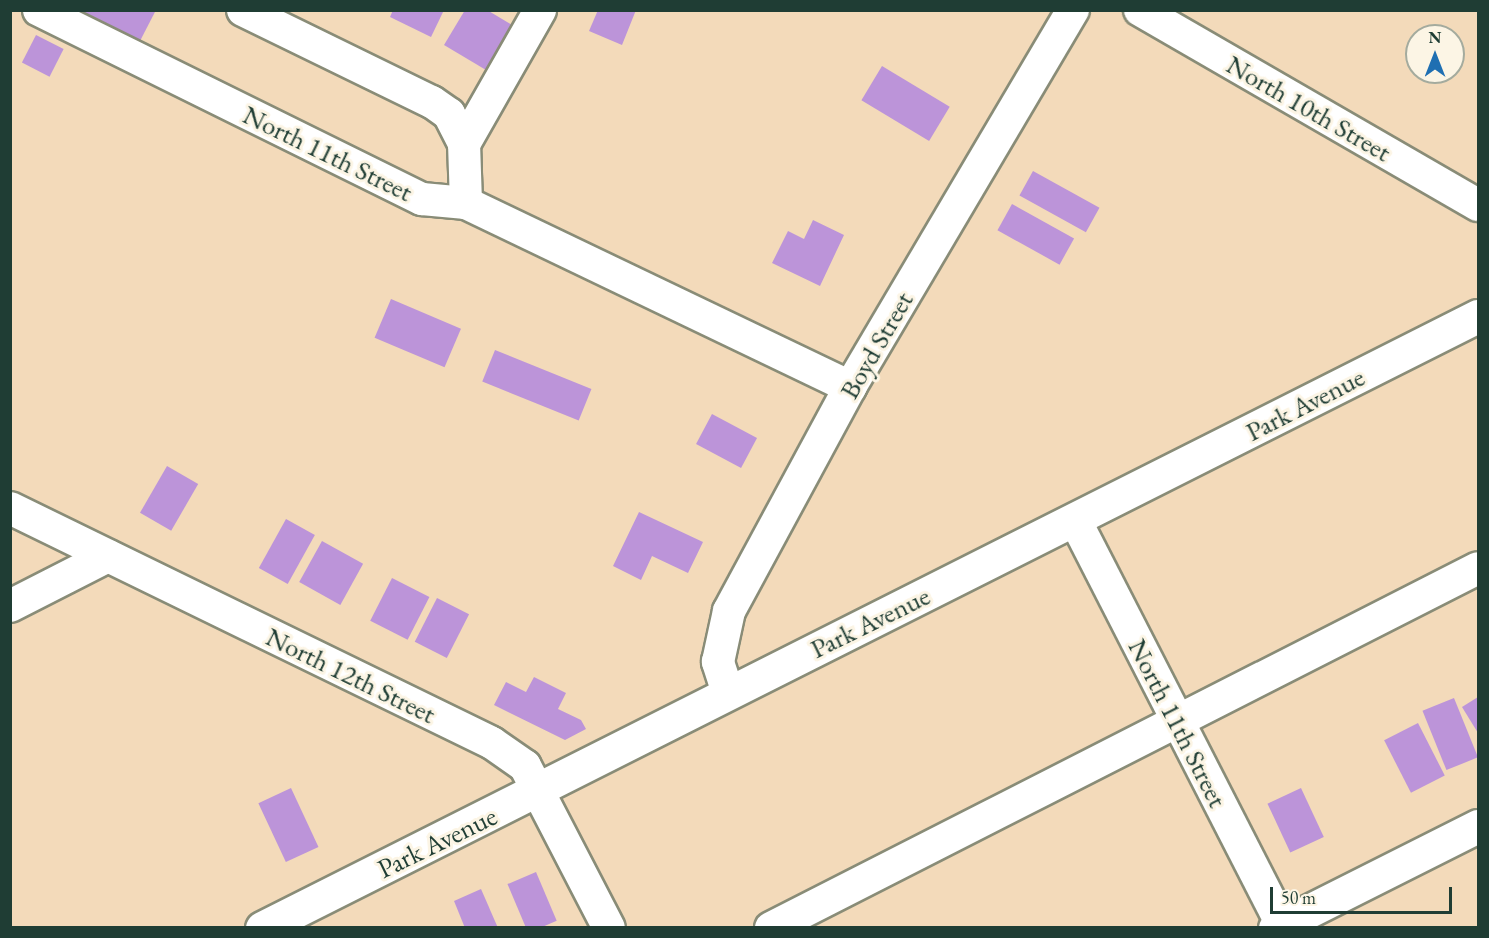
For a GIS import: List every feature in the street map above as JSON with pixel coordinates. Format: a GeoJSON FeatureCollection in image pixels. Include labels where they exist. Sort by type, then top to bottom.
{"type":"FeatureCollection","features":[{"type":"Feature","properties":{"kind":"main road","name":"Park Avenue"},"geometry":{"type":"LineString","coordinates":[[262,927],[542,790],[728,693],[1479,316]]}},
{"type":"Feature","properties":{"kind":"main road"},"geometry":{"type":"LineString","coordinates":[[1279,926],[1479,826]]}},
{"type":"Feature","properties":{"kind":"street","name":"North 11th Street"},"geometry":{"type":"LineString","coordinates":[[39,10],[422,199],[466,203],[850,387]]}},
{"type":"Feature","properties":{"kind":"street"},"geometry":{"type":"LineString","coordinates":[[243,10],[432,102],[448,114],[464,144],[466,203]]}},
{"type":"Feature","properties":{"kind":"street"},"geometry":{"type":"LineString","coordinates":[[464,144],[540,10]]}},
{"type":"Feature","properties":{"kind":"street","name":"Boyd Street"},"geometry":{"type":"LineString","coordinates":[[728,693],[718,662],[729,612],[850,387],[1073,10]]}},
{"type":"Feature","properties":{"kind":"street","name":"North 10th Street"},"geometry":{"type":"LineString","coordinates":[[1140,10],[1479,205]]}},
{"type":"Feature","properties":{"kind":"street","name":"North 12th Street"},"geometry":{"type":"LineString","coordinates":[[10,508],[492,743],[525,766],[542,790],[609,927]]}},
{"type":"Feature","properties":{"kind":"street","name":"North 11th Street"},"geometry":{"type":"LineString","coordinates":[[1075,520],[1279,926]]}},
{"type":"Feature","properties":{"kind":"street"},"geometry":{"type":"LineString","coordinates":[[10,606],[108,556]]}},
{"type":"Feature","properties":{"kind":"street"},"geometry":{"type":"LineString","coordinates":[[771,927],[1479,568]]}},
{"type":"Feature","properties":{"kind":"building"},"geometry":{"type":"Polygon","coordinates":[[[77,10],[156,10],[140,41],[77,10]]]}},
{"type":"Feature","properties":{"kind":"building"},"geometry":{"type":"Polygon","coordinates":[[[393,10],[444,10],[431,37],[390,17],[393,10]]]}},
{"type":"Feature","properties":{"kind":"building"},"geometry":{"type":"Polygon","coordinates":[[[465,10],[487,10],[512,25],[486,70],[444,45],[465,10]]]}},
{"type":"Feature","properties":{"kind":"building"},"geometry":{"type":"Polygon","coordinates":[[[598,10],[636,10],[622,45],[589,31],[598,10]]]}},
{"type":"Feature","properties":{"kind":"building"},"geometry":{"type":"Polygon","coordinates":[[[36,35],[64,49],[50,77],[22,63],[36,35]]]}},
{"type":"Feature","properties":{"kind":"building"},"geometry":{"type":"Polygon","coordinates":[[[882,66],[950,107],[929,141],[861,100],[882,66]]]}},
{"type":"Feature","properties":{"kind":"building"},"geometry":{"type":"Polygon","coordinates":[[[1033,171],[1099,208],[1086,232],[1019,195],[1033,171]]]}},
{"type":"Feature","properties":{"kind":"building"},"geometry":{"type":"Polygon","coordinates":[[[1012,204],[1074,238],[1060,265],[997,230],[1012,204]]]}},
{"type":"Feature","properties":{"kind":"building"},"geometry":{"type":"Polygon","coordinates":[[[813,220],[844,235],[820,286],[772,263],[788,231],[804,239],[813,220]]]}},
{"type":"Feature","properties":{"kind":"building"},"geometry":{"type":"Polygon","coordinates":[[[391,299],[461,329],[445,367],[375,338],[391,299]]]}},
{"type":"Feature","properties":{"kind":"building"},"geometry":{"type":"Polygon","coordinates":[[[495,350],[591,389],[579,420],[482,382],[495,350]]]}},
{"type":"Feature","properties":{"kind":"building"},"geometry":{"type":"Polygon","coordinates":[[[712,414],[757,438],[741,468],[696,444],[712,414]]]}},
{"type":"Feature","properties":{"kind":"building"},"geometry":{"type":"Polygon","coordinates":[[[167,466],[198,484],[171,531],[140,513],[167,466]]]}},
{"type":"Feature","properties":{"kind":"building"},"geometry":{"type":"Polygon","coordinates":[[[639,512],[703,542],[688,573],[652,556],[641,580],[613,566],[639,512]]]}},
{"type":"Feature","properties":{"kind":"building"},"geometry":{"type":"Polygon","coordinates":[[[286,519],[315,535],[288,584],[259,568],[286,519]]]}},
{"type":"Feature","properties":{"kind":"building"},"geometry":{"type":"Polygon","coordinates":[[[322,541],[363,564],[340,605],[299,582],[322,541]]]}},
{"type":"Feature","properties":{"kind":"building"},"geometry":{"type":"Polygon","coordinates":[[[392,578],[429,597],[408,640],[370,621],[392,578]]]}},
{"type":"Feature","properties":{"kind":"building"},"geometry":{"type":"Polygon","coordinates":[[[437,598],[469,614],[447,658],[415,642],[437,598]]]}},
{"type":"Feature","properties":{"kind":"building"},"geometry":{"type":"Polygon","coordinates":[[[534,677],[566,693],[558,709],[581,720],[586,729],[565,740],[494,705],[506,682],[526,692],[534,677]]]}},
{"type":"Feature","properties":{"kind":"building"},"geometry":{"type":"Polygon","coordinates":[[[1478,697],[1478,733],[1462,707],[1478,697]]]}},
{"type":"Feature","properties":{"kind":"building"},"geometry":{"type":"Polygon","coordinates":[[[1454,698],[1478,757],[1446,770],[1422,711],[1454,698]]]}},
{"type":"Feature","properties":{"kind":"building"},"geometry":{"type":"Polygon","coordinates":[[[1418,723],[1445,776],[1411,793],[1384,740],[1418,723]]]}},
{"type":"Feature","properties":{"kind":"building"},"geometry":{"type":"Polygon","coordinates":[[[291,788],[318,847],[286,862],[258,803],[291,788]]]}},
{"type":"Feature","properties":{"kind":"building"},"geometry":{"type":"Polygon","coordinates":[[[1301,788],[1324,837],[1290,853],[1267,804],[1301,788]]]}},
{"type":"Feature","properties":{"kind":"building"},"geometry":{"type":"Polygon","coordinates":[[[536,872],[557,921],[540,928],[526,928],[507,884],[536,872]]]}},
{"type":"Feature","properties":{"kind":"building"},"geometry":{"type":"Polygon","coordinates":[[[481,889],[498,928],[465,928],[454,901],[481,889]]]}}]}
